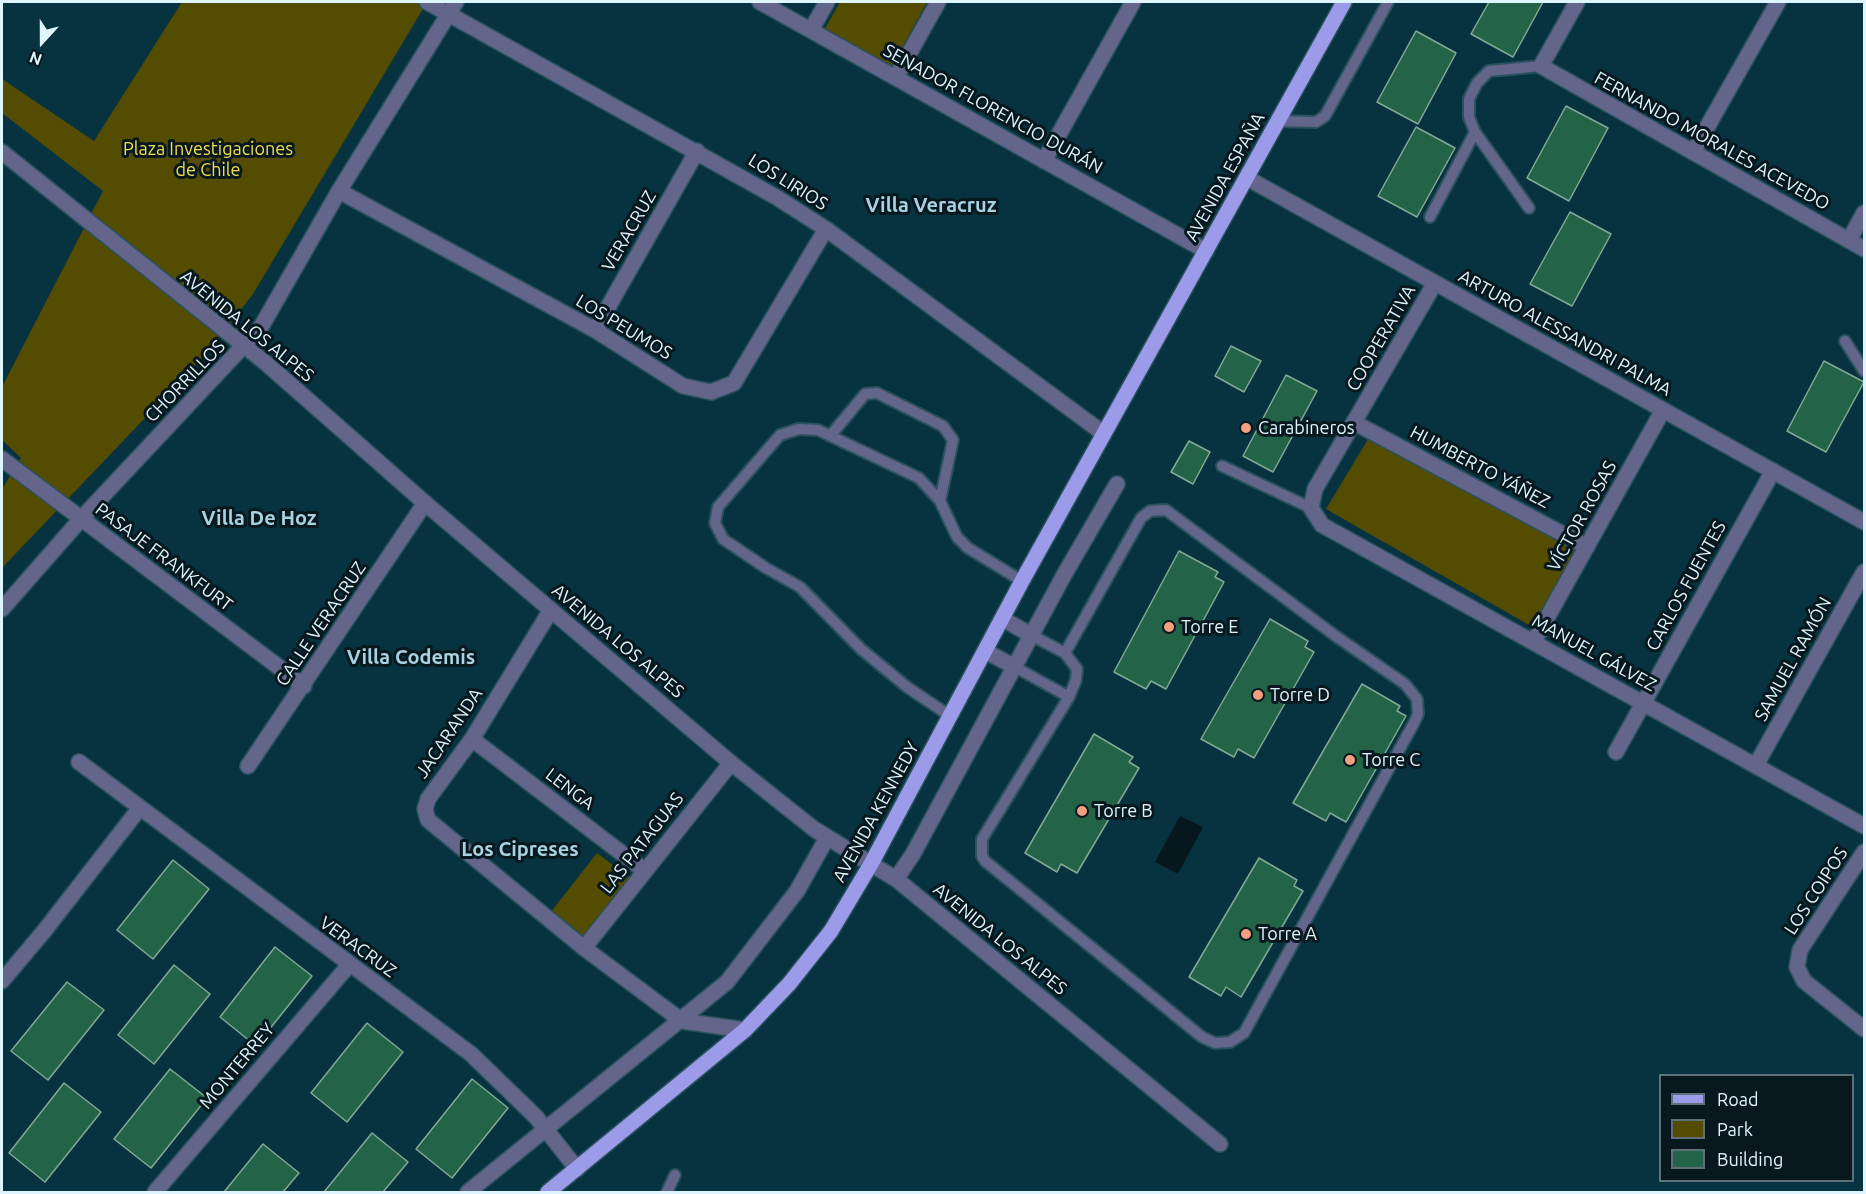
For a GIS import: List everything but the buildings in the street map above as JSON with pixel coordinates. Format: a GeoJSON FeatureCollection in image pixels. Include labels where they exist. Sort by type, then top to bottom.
{"type":"FeatureCollection","features":[{"type":"Feature","properties":{"kind":"main road","name":"AVENIDA ESPAÑA"},"geometry":{"type":"LineString","coordinates":[[1139,372],[1344,2]]}},
{"type":"Feature","properties":{"kind":"main road","name":"AVENIDA KENNEDY"},"geometry":{"type":"LineString","coordinates":[[548,1192],[746,1030],[789,984],[831,931],[871,864],[1022,581],[1139,372]]}},
{"type":"Feature","properties":{"kind":"street","name":"LOS LIRIOS"},"geometry":{"type":"LineString","coordinates":[[427,2],[452,7],[826,229],[1104,434]]}},
{"type":"Feature","properties":{"kind":"street","name":"SENADOR FLORENCIO DURÁN"},"geometry":{"type":"LineString","coordinates":[[760,2],[1206,251]]}},
{"type":"Feature","properties":{"kind":"street"},"geometry":{"type":"LineString","coordinates":[[811,30],[827,2]]}},
{"type":"Feature","properties":{"kind":"street"},"geometry":{"type":"LineString","coordinates":[[896,77],[938,2]]}},
{"type":"Feature","properties":{"kind":"street"},"geometry":{"type":"LineString","coordinates":[[1044,161],[1133,2]]}},
{"type":"Feature","properties":{"kind":"street"},"geometry":{"type":"LineString","coordinates":[[1541,66],[1577,2]]}},
{"type":"Feature","properties":{"kind":"street"},"geometry":{"type":"LineString","coordinates":[[1693,152],[1778,2]]}},
{"type":"Feature","properties":{"kind":"street","name":"CHORRILLOS"},"geometry":{"type":"LineString","coordinates":[[2,609],[81,519],[245,347],[279,300],[339,191],[452,7]]}},
{"type":"Feature","properties":{"kind":"street","name":"FERNANDO MORALES ACEVEDO"},"geometry":{"type":"LineString","coordinates":[[1541,66],[1864,249]]}},
{"type":"Feature","properties":{"kind":"street","name":"VERACRUZ"},"geometry":{"type":"LineString","coordinates":[[595,330],[698,151]]}},
{"type":"Feature","properties":{"kind":"street","name":"AVENIDA LOS ALPES"},"geometry":{"type":"LineString","coordinates":[[2,152],[245,347],[731,763],[826,838],[896,879],[1220,1144]]}},
{"type":"Feature","properties":{"kind":"street","name":"ARTURO ALESSANDRI PALMA"},"geometry":{"type":"LineString","coordinates":[[1247,178],[1864,522]]}},
{"type":"Feature","properties":{"kind":"street","name":"LOS PEUMOS"},"geometry":{"type":"LineString","coordinates":[[339,191],[595,330],[683,386],[711,392],[734,382],[826,229]]}},
{"type":"Feature","properties":{"kind":"street"},"geometry":{"type":"LineString","coordinates":[[1849,240],[1864,213]]}},
{"type":"Feature","properties":{"kind":"street","name":"COOPERATIVA"},"geometry":{"type":"LineString","coordinates":[[1311,508],[1315,489],[1435,283]]}},
{"type":"Feature","properties":{"kind":"street","name":"VÍCTOR ROSAS"},"geometry":{"type":"LineString","coordinates":[[1534,641],[1663,410]]}},
{"type":"Feature","properties":{"kind":"street","name":"HUMBERTO YÁÑEZ"},"geometry":{"type":"LineString","coordinates":[[1355,423],[1587,547]]}},
{"type":"Feature","properties":{"kind":"street","name":"PASAJE FRANKFURT"},"geometry":{"type":"LineString","coordinates":[[2,459],[304,686]]}},
{"type":"Feature","properties":{"kind":"street","name":"CARLOS FUENTES"},"geometry":{"type":"LineString","coordinates":[[1616,752],[1773,471]]}},
{"type":"Feature","properties":{"kind":"street"},"geometry":{"type":"LineString","coordinates":[[896,879],[919,844],[1014,667],[1117,484]]}},
{"type":"Feature","properties":{"kind":"street","name":"CALLE VERACRUZ"},"geometry":{"type":"LineString","coordinates":[[248,766],[425,503]]}},
{"type":"Feature","properties":{"kind":"street","name":"MANUEL GÁLVEZ"},"geometry":{"type":"LineString","coordinates":[[1311,508],[1322,525],[1864,826]]}},
{"type":"Feature","properties":{"kind":"street","name":"SAMUEL RAMÓN"},"geometry":{"type":"LineString","coordinates":[[1756,765],[1864,572]]}},
{"type":"Feature","properties":{"kind":"street","name":"JACARANDA"},"geometry":{"type":"LineString","coordinates":[[551,610],[472,739],[428,799],[425,809],[428,820],[584,948],[682,1021]]}},
{"type":"Feature","properties":{"kind":"street"},"geometry":{"type":"LineString","coordinates":[[1003,619],[1032,635]]}},
{"type":"Feature","properties":{"kind":"street"},"geometry":{"type":"LineString","coordinates":[[986,651],[1014,667]]}},
{"type":"Feature","properties":{"kind":"street","name":"LENGA"},"geometry":{"type":"LineString","coordinates":[[472,739],[645,871]]}},
{"type":"Feature","properties":{"kind":"street","name":"VERACRUZ"},"geometry":{"type":"LineString","coordinates":[[79,762],[139,809],[471,1054],[546,1127],[577,1169]]}},
{"type":"Feature","properties":{"kind":"street","name":"LAS PATAGUAS"},"geometry":{"type":"LineString","coordinates":[[584,948],[731,763]]}},
{"type":"Feature","properties":{"kind":"street"},"geometry":{"type":"LineString","coordinates":[[2,981],[45,930],[139,809]]}},
{"type":"Feature","properties":{"kind":"street","name":"AVENIDA KENNEDY"},"geometry":{"type":"LineString","coordinates":[[468,1192],[546,1127],[682,1021],[727,982],[796,891],[826,838]]}},
{"type":"Feature","properties":{"kind":"street","name":"LOS COIPOS"},"geometry":{"type":"LineString","coordinates":[[1864,852],[1800,950],[1797,967],[1804,981],[1864,1029]]}},
{"type":"Feature","properties":{"kind":"street","name":"MONTERREY"},"geometry":{"type":"LineString","coordinates":[[155,1192],[349,965]]}},
{"type":"Feature","properties":{"kind":"street"},"geometry":{"type":"LineString","coordinates":[[682,1021],[746,1030]]}},
{"type":"Feature","properties":{"kind":"lane"},"geometry":{"type":"LineString","coordinates":[[1278,121],[1316,122],[1325,116],[1388,2]]}},
{"type":"Feature","properties":{"kind":"lane"},"geometry":{"type":"LineString","coordinates":[[1529,208],[1474,132],[1470,117],[1470,99],[1477,83],[1489,71],[1541,66]]}},
{"type":"Feature","properties":{"kind":"lane"},"geometry":{"type":"LineString","coordinates":[[1430,217],[1474,132]]}},
{"type":"Feature","properties":{"kind":"lane"},"geometry":{"type":"LineString","coordinates":[[1845,341],[1864,372]]}},
{"type":"Feature","properties":{"kind":"lane"},"geometry":{"type":"LineString","coordinates":[[830,436],[865,394],[877,393],[943,426],[953,440],[940,501]]}},
{"type":"Feature","properties":{"kind":"lane"},"geometry":{"type":"LineString","coordinates":[[950,716],[907,687],[861,649],[800,587],[723,539],[715,524],[718,507],[780,435],[799,429],[818,430],[919,477],[940,501],[957,537],[968,548],[1022,581]]}},
{"type":"Feature","properties":{"kind":"lane"},"geometry":{"type":"LineString","coordinates":[[1222,466],[1311,508]]}},
{"type":"Feature","properties":{"kind":"lane"},"geometry":{"type":"LineString","coordinates":[[1032,635],[1065,653],[1077,669],[1076,680],[1069,697],[982,839],[982,856],[985,861],[1202,1037],[1222,1044],[1238,1038],[1244,1033],[1415,721],[1418,714],[1417,699],[1405,684],[1337,637],[1166,510],[1150,511],[1141,518],[1065,653]]}},
{"type":"Feature","properties":{"kind":"lane"},"geometry":{"type":"LineString","coordinates":[[1014,667],[1069,697]]}},
{"type":"Feature","properties":{"kind":"lane"},"geometry":{"type":"LineString","coordinates":[[667,1192],[675,1175]]}},
{"type":"Feature","properties":{"kind":"green space","name":"Plaza Investigaciones de Chile"},"geometry":{"type":"Polygon","coordinates":[[[182,2],[427,2],[253,294],[205,355],[2,568],[2,489],[21,458],[2,440],[2,387],[103,191],[2,113],[2,79],[94,141],[182,2]]]}},
{"type":"Feature","properties":{"kind":"green space"},"geometry":{"type":"Polygon","coordinates":[[[840,2],[927,2],[890,70],[824,30],[840,2]]]}},
{"type":"Feature","properties":{"kind":"green space"},"geometry":{"type":"Polygon","coordinates":[[[1373,431],[1580,545],[1536,629],[1326,509],[1373,431]]]}},
{"type":"Feature","properties":{"kind":"green space"},"geometry":{"type":"Polygon","coordinates":[[[597,853],[630,878],[576,948],[543,922],[597,853]]]}},
{"type":"Feature","properties":{"kind":"shaded area"},"geometry":{"type":"Polygon","coordinates":[[[1180,816],[1203,827],[1178,874],[1155,862],[1180,816]]]}},
{"type":"Feature","properties":{"kind":"place","name":"Carabineros"},"geometry":{"type":"Point","coordinates":[1246,428]}},
{"type":"Feature","properties":{"kind":"place","name":"Torre E"},"geometry":{"type":"Point","coordinates":[1169,627]}},
{"type":"Feature","properties":{"kind":"place","name":"Torre D"},"geometry":{"type":"Point","coordinates":[1258,695]}},
{"type":"Feature","properties":{"kind":"place","name":"Torre C"},"geometry":{"type":"Point","coordinates":[1350,760]}},
{"type":"Feature","properties":{"kind":"place","name":"Torre B"},"geometry":{"type":"Point","coordinates":[1082,811]}},
{"type":"Feature","properties":{"kind":"place","name":"Torre A"},"geometry":{"type":"Point","coordinates":[1246,934]}},
{"type":"Feature","properties":{"kind":"district","name":"Villa Veracruz"},"geometry":{"type":"Point","coordinates":[931,205]}},
{"type":"Feature","properties":{"kind":"district","name":"Villa De Hoz"},"geometry":{"type":"Point","coordinates":[259,518]}},
{"type":"Feature","properties":{"kind":"district","name":"Villa Codemis"},"geometry":{"type":"Point","coordinates":[411,657]}},
{"type":"Feature","properties":{"kind":"district","name":"Los Cipreses"},"geometry":{"type":"Point","coordinates":[520,849]}}]}
